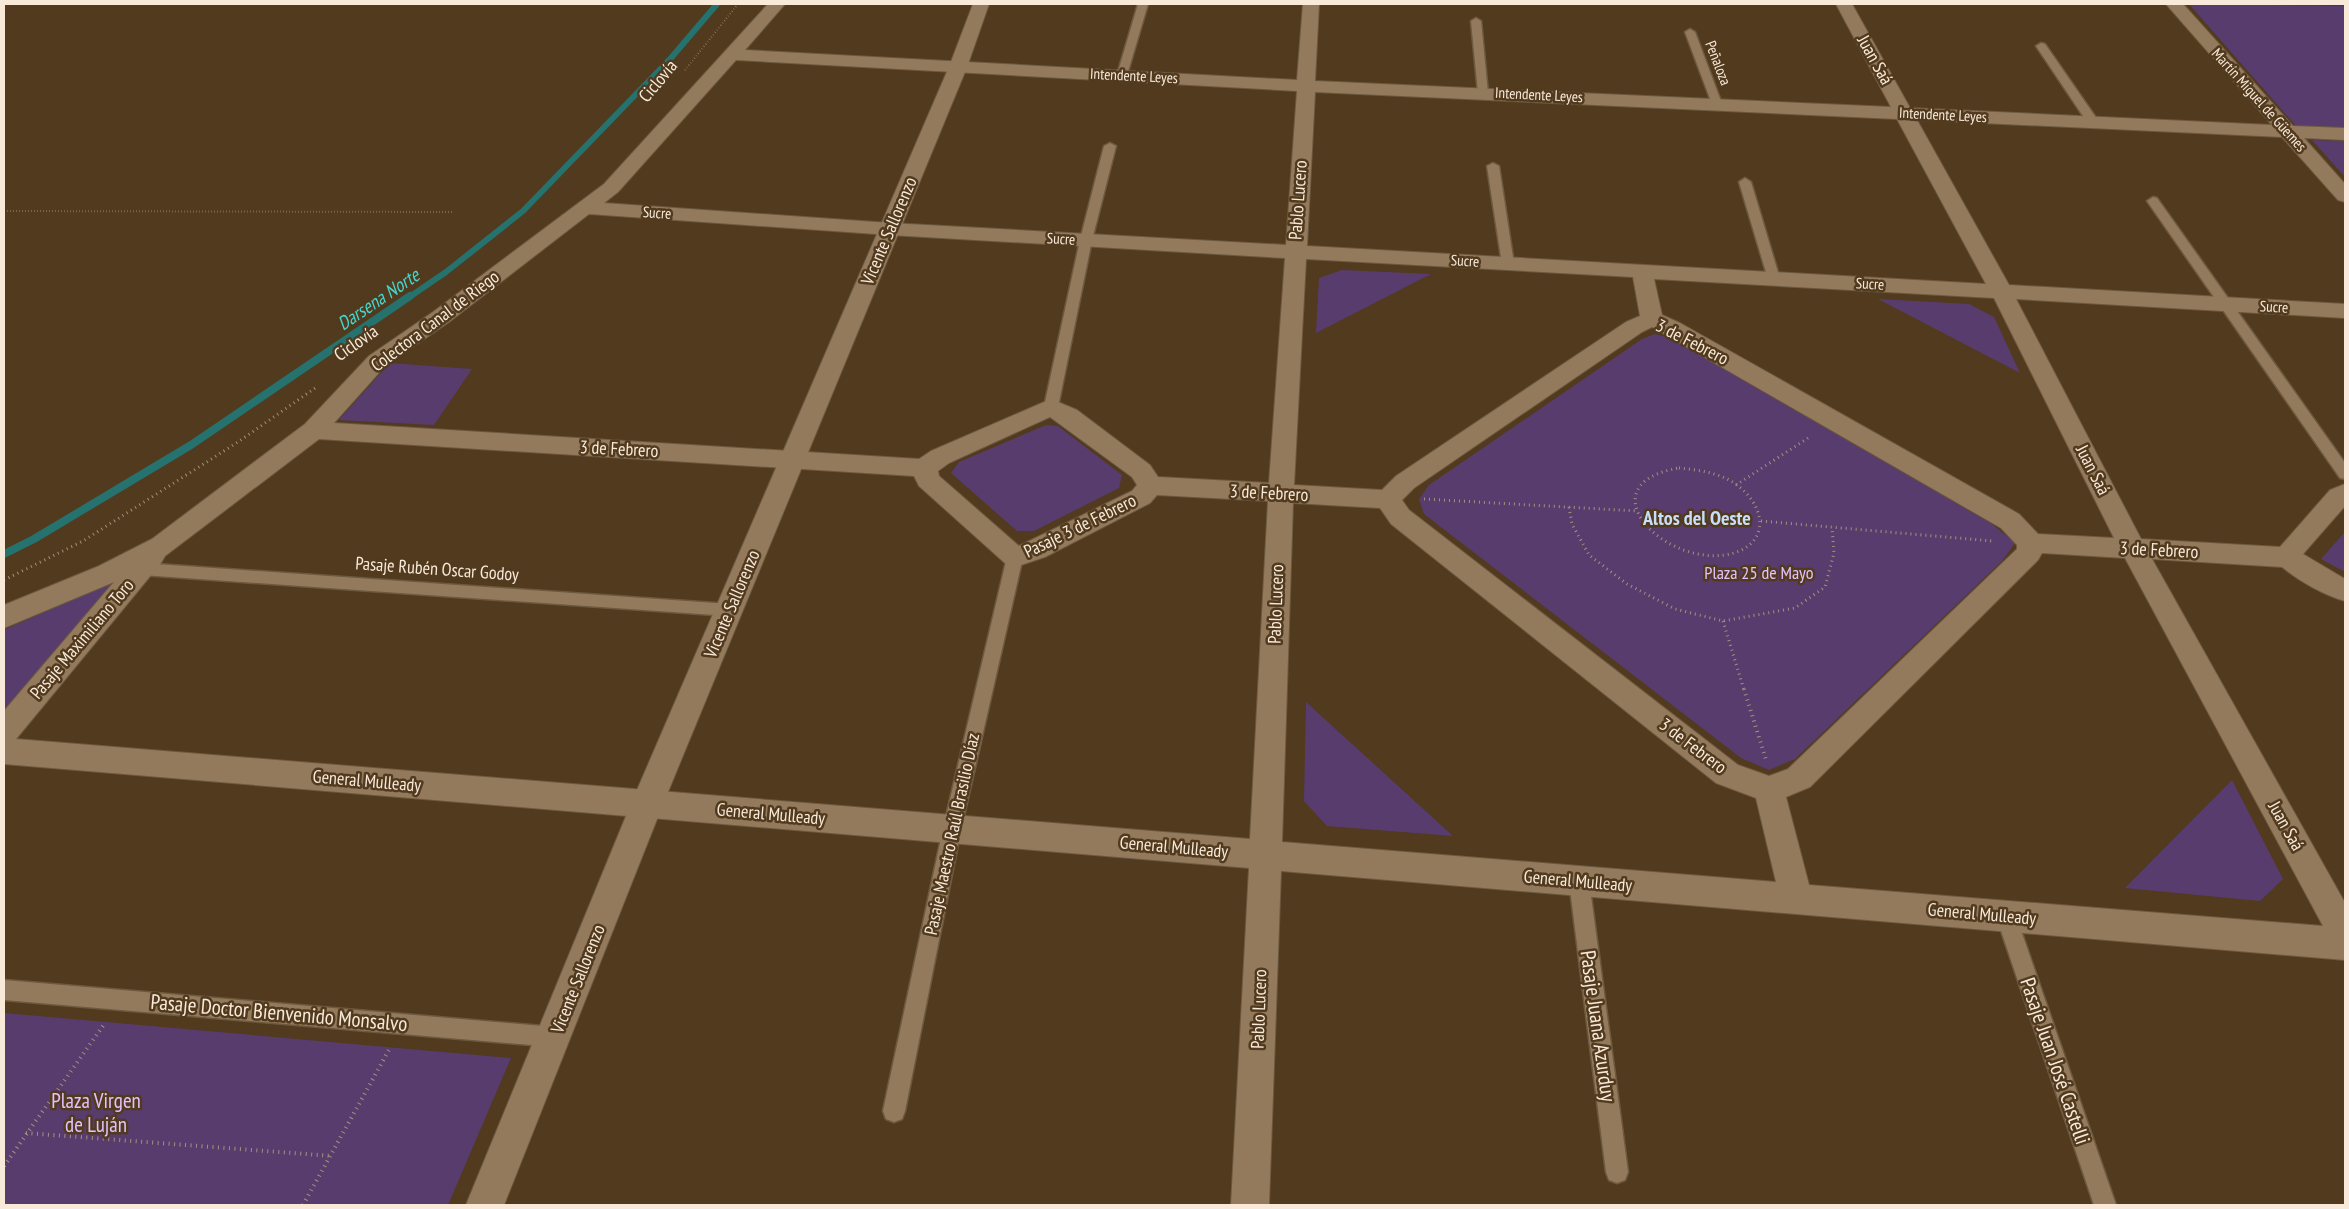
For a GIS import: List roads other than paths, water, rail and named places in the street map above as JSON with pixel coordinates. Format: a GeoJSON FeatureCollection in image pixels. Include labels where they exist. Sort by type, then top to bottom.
{"type":"FeatureCollection","features":[{"type":"Feature","properties":{"kind":"street","name":"Colectora Canal de Riego"},"geometry":{"type":"LineString","coordinates":[[4,617],[109,573],[161,546],[314,430],[377,361],[441,317],[611,188],[777,4]]}},
{"type":"Feature","properties":{"kind":"street","name":"Vicente Sallorenzo"},"geometry":{"type":"LineString","coordinates":[[485,1205],[648,804],[958,67],[981,4]]}},
{"type":"Feature","properties":{"kind":"street","name":"Pablo Lucero"},"geometry":{"type":"LineString","coordinates":[[1250,1205],[1281,494],[1311,4]]}},
{"type":"Feature","properties":{"kind":"street","name":"Juan Saá"},"geometry":{"type":"LineString","coordinates":[[1844,4],[2001,290],[2133,549],[2345,935]]}},
{"type":"Feature","properties":{"kind":"street","name":"Martín Miguel de Güemes"},"geometry":{"type":"LineString","coordinates":[[2174,4],[2345,196]]}},
{"type":"Feature","properties":{"kind":"street","name":"Intendente Leyes"},"geometry":{"type":"LineString","coordinates":[[732,55],[1306,86],[2345,134]]}},
{"type":"Feature","properties":{"kind":"street","name":"Sucre"},"geometry":{"type":"LineString","coordinates":[[586,208],[890,229],[1642,272],[2001,290],[2345,311]]}},
{"type":"Feature","properties":{"kind":"street"},"geometry":{"type":"LineString","coordinates":[[1642,272],[1652,319]]}},
{"type":"Feature","properties":{"kind":"street","name":"3 de Febrero"},"geometry":{"type":"LineString","coordinates":[[1150,486],[1388,499],[1405,482],[1634,327],[1652,319],[1680,332],[2010,521],[2031,543],[2288,557]]}},
{"type":"Feature","properties":{"kind":"street"},"geometry":{"type":"LineString","coordinates":[[924,468],[940,458],[1051,407]]}},
{"type":"Feature","properties":{"kind":"street","name":"Pasaje 3 de Febrero"},"geometry":{"type":"LineString","coordinates":[[924,468],[928,480],[1016,557],[1036,550],[1141,498],[1150,486],[1141,471],[1068,416],[1051,407]]}},
{"type":"Feature","properties":{"kind":"street","name":"3 de Febrero"},"geometry":{"type":"LineString","coordinates":[[314,430],[924,468]]}},
{"type":"Feature","properties":{"kind":"street"},"geometry":{"type":"LineString","coordinates":[[2345,493],[2332,503],[2292,548],[2288,557],[2300,567],[2345,591]]}},
{"type":"Feature","properties":{"kind":"street","name":"3 de Febrero"},"geometry":{"type":"LineString","coordinates":[[1388,499],[1400,517],[1727,774],[1768,776]]}},
{"type":"Feature","properties":{"kind":"street"},"geometry":{"type":"LineString","coordinates":[[1796,899],[1768,776],[1800,778],[2029,553],[2031,543]]}},
{"type":"Feature","properties":{"kind":"street","name":"Pasaje Maximiliano Toro"},"geometry":{"type":"LineString","coordinates":[[4,732],[161,546]]}},
{"type":"Feature","properties":{"kind":"street","name":"General Mulleady"},"geometry":{"type":"LineString","coordinates":[[4,751],[2345,944]]}},
{"type":"Feature","properties":{"kind":"lane"},"geometry":{"type":"LineString","coordinates":[[1122,75],[1143,4]]}},
{"type":"Feature","properties":{"kind":"lane"},"geometry":{"type":"LineString","coordinates":[[1476,21],[1483,93]]}},
{"type":"Feature","properties":{"kind":"lane","name":"Peñaloza"},"geometry":{"type":"LineString","coordinates":[[1690,32],[1717,104]]}},
{"type":"Feature","properties":{"kind":"lane"},"geometry":{"type":"LineString","coordinates":[[2041,46],[2093,122]]}},
{"type":"Feature","properties":{"kind":"lane"},"geometry":{"type":"LineString","coordinates":[[1051,407],[1086,240],[1110,146]]}},
{"type":"Feature","properties":{"kind":"lane"},"geometry":{"type":"LineString","coordinates":[[1493,166],[1508,264]]}},
{"type":"Feature","properties":{"kind":"lane"},"geometry":{"type":"LineString","coordinates":[[1745,182],[1774,279]]}},
{"type":"Feature","properties":{"kind":"lane"},"geometry":{"type":"LineString","coordinates":[[2153,200],[2345,474]]}},
{"type":"Feature","properties":{"kind":"lane","name":"Pasaje Maestro Raúl Brasilio Díaz"},"geometry":{"type":"LineString","coordinates":[[894,1111],[952,829],[1016,557]]}},
{"type":"Feature","properties":{"kind":"lane","name":"Pasaje Rubén Oscar Godoy"},"geometry":{"type":"LineString","coordinates":[[142,568],[729,610]]}},
{"type":"Feature","properties":{"kind":"lane","name":"Pasaje Juana Azurduy"},"geometry":{"type":"LineString","coordinates":[[1579,881],[1617,1172]]}},
{"type":"Feature","properties":{"kind":"lane","name":"Pasaje Juan José Castelli"},"geometry":{"type":"LineString","coordinates":[[2006,916],[2105,1205]]}},
{"type":"Feature","properties":{"kind":"lane","name":"Pasaje Doctor Bienvenido Monsalvo"},"geometry":{"type":"LineString","coordinates":[[4,990],[554,1037]]}},
{"type":"Feature","properties":{"kind":"waterway","name":"Darsena Norte"},"geometry":{"type":"LineString","coordinates":[[408,298],[446,272],[523,211],[671,58],[717,4]]}},
{"type":"Feature","properties":{"kind":"waterway","name":"Darsena Norte"},"geometry":{"type":"LineString","coordinates":[[4,554],[34,539],[191,445],[410,296]]}},
{"type":"Feature","properties":{"kind":"district","name":"Altos del Oeste"},"geometry":{"type":"Point","coordinates":[1697,518]}},
{"type":"Feature","properties":{"kind":"park label","name":"Plaza 25 de Mayo"},"geometry":{"type":"Point","coordinates":[1759,573]}},
{"type":"Feature","properties":{"kind":"park label","name":"Plaza Virgen de Luján"},"geometry":{"type":"Point","coordinates":[96,1113]}}]}
